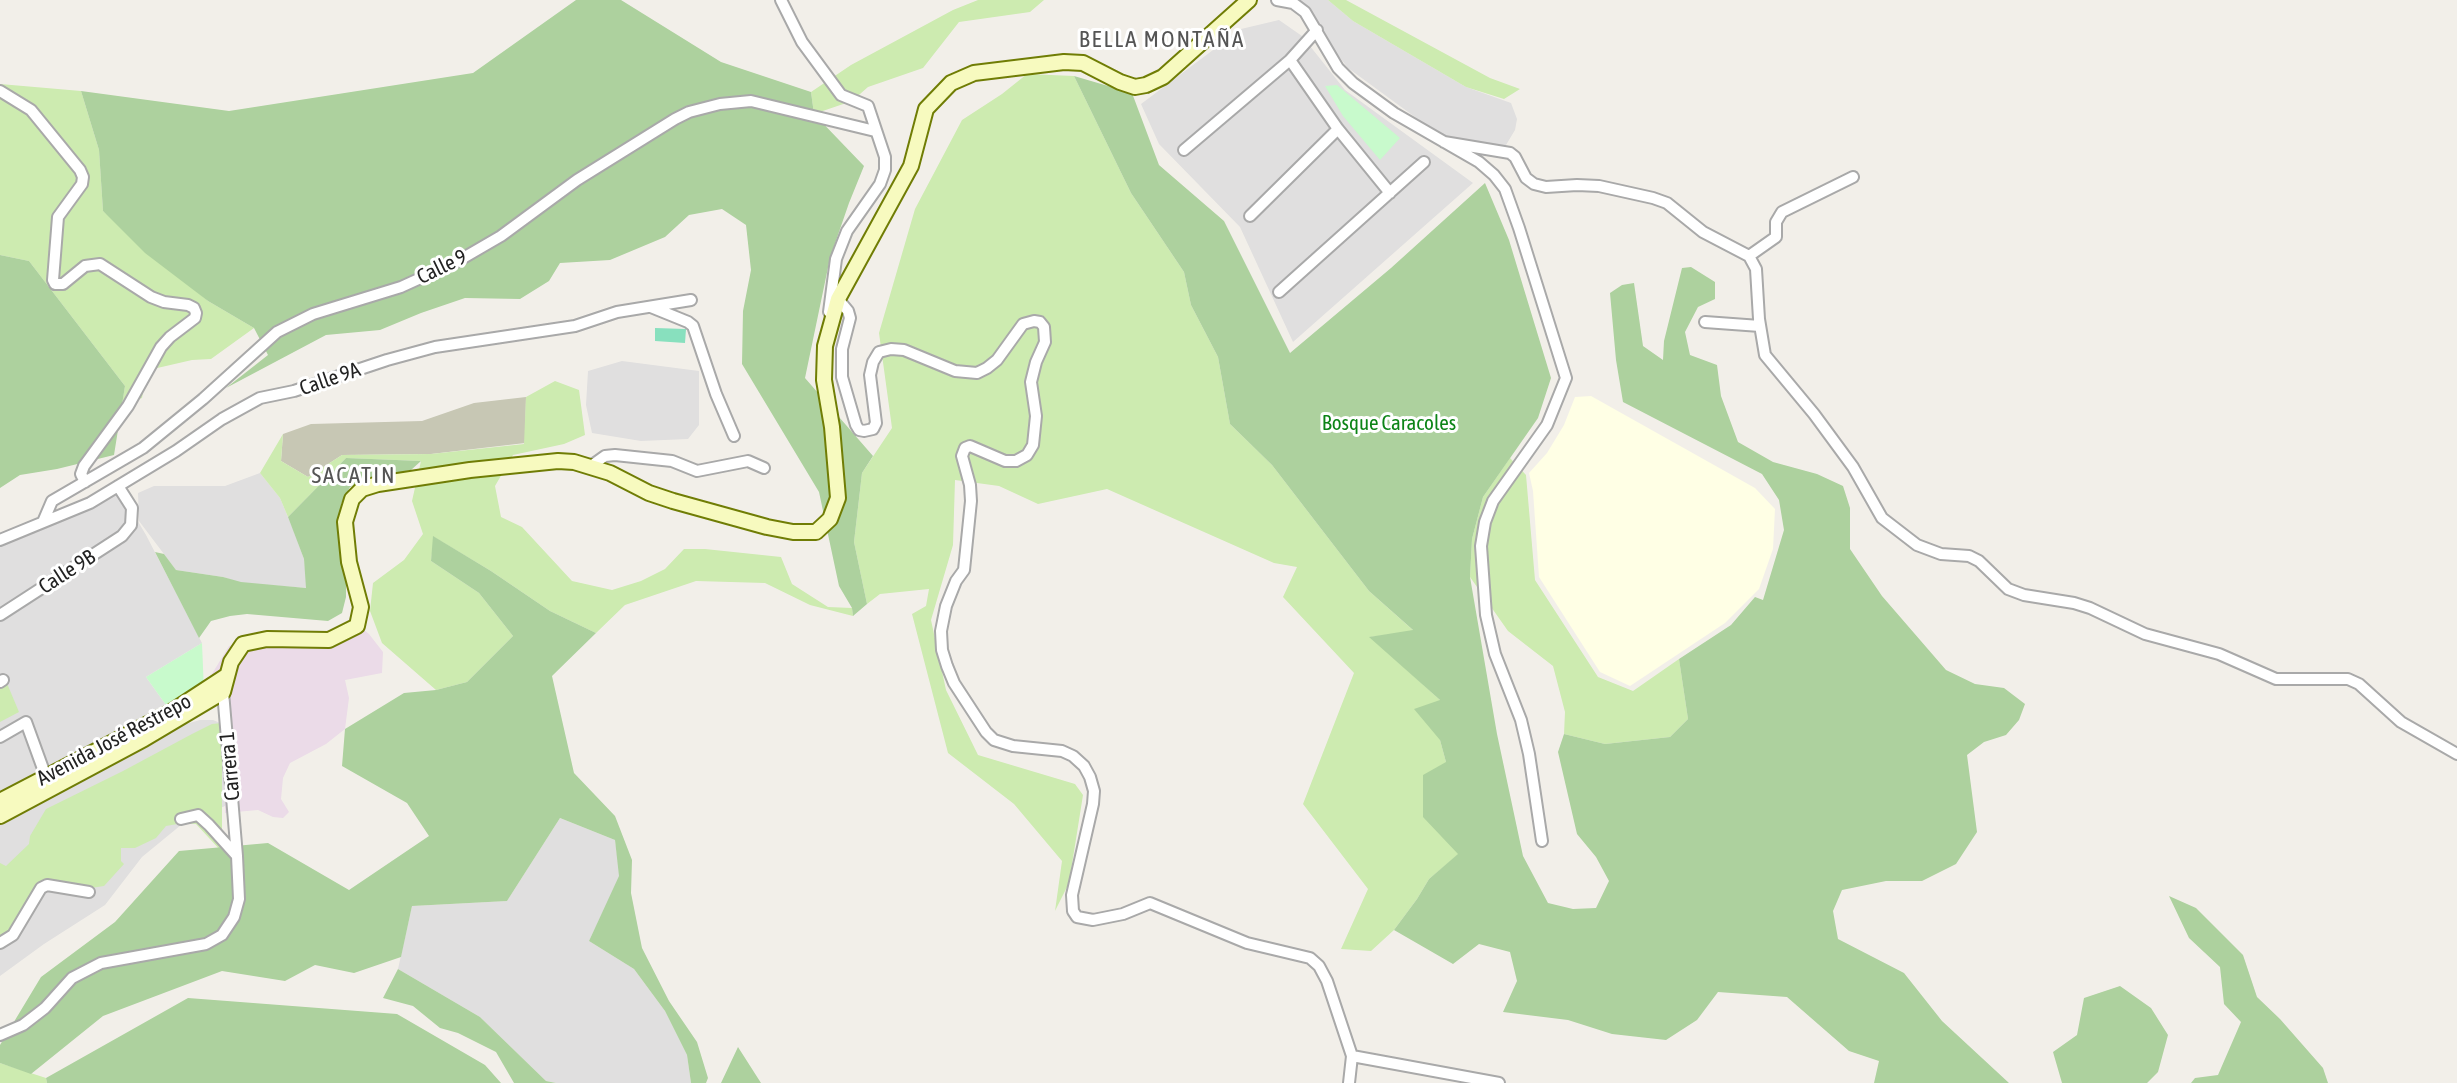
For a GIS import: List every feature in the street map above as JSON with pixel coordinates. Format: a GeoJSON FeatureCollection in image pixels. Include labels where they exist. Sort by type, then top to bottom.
{"type":"FeatureCollection","features":[{"type":"Feature","properties":{"kind":"main road"},"geometry":{"type":"LineString","coordinates":[[226,676],[230,662],[243,644],[267,639],[329,640],[357,626],[361,607],[349,562],[345,522],[352,499],[362,489],[378,484],[470,470],[558,461],[591,466],[649,493],[767,527],[793,532],[816,532],[830,519],[838,498],[832,427],[824,380],[825,346],[838,299],[911,166],[926,109],[951,83],[974,73],[1063,62],[1083,63],[1135,87],[1146,85],[1163,77],[1249,0]]}},
{"type":"Feature","properties":{"kind":"main road","name":"Carrera 1"},"geometry":{"type":"LineString","coordinates":[[223,692],[226,676]]}},
{"type":"Feature","properties":{"kind":"main road","name":"Avenida José Restrepo"},"geometry":{"type":"LineString","coordinates":[[0,801],[170,712],[226,676]]}},
{"type":"Feature","properties":{"kind":"main road","name":"Avenida José Restrepo"},"geometry":{"type":"LineString","coordinates":[[0,817],[144,739],[223,692]]}},
{"type":"Feature","properties":{"kind":"street"},"geometry":{"type":"LineString","coordinates":[[781,0],[802,42],[841,95],[868,106],[886,157],[886,170],[880,184],[847,231],[835,259],[825,346]]}},
{"type":"Feature","properties":{"kind":"street"},"geometry":{"type":"LineString","coordinates":[[1277,0],[1299,6],[1317,30],[1338,68],[1353,83],[1394,113],[1479,162],[1505,189],[1566,378],[1548,425],[1493,501],[1485,522],[1481,546],[1486,615],[1495,654],[1521,720],[1542,841]]}},
{"type":"Feature","properties":{"kind":"street"},"geometry":{"type":"LineString","coordinates":[[1184,150],[1290,60],[1317,30]]}},
{"type":"Feature","properties":{"kind":"street"},"geometry":{"type":"LineString","coordinates":[[1290,60],[1338,130],[1390,193]]}},
{"type":"Feature","properties":{"kind":"street"},"geometry":{"type":"LineString","coordinates":[[0,91],[31,110],[80,170],[82,177],[82,184],[58,216],[53,280],[55,284],[63,284],[85,267],[100,264],[151,297],[164,302],[188,305],[194,308],[196,313],[195,318],[161,347],[132,399],[84,466],[81,474],[85,482]]}},
{"type":"Feature","properties":{"kind":"street","name":"Calle 9"},"geometry":{"type":"LineString","coordinates":[[43,522],[52,501],[143,448],[203,399],[277,332],[313,314],[401,287],[458,261],[500,236],[577,180],[689,112],[720,104],[751,101],[875,131]]}},
{"type":"Feature","properties":{"kind":"street"},"geometry":{"type":"LineString","coordinates":[[1250,216],[1338,130]]}},
{"type":"Feature","properties":{"kind":"street"},"geometry":{"type":"LineString","coordinates":[[1444,142],[1510,153],[1526,178],[1534,184],[1546,187],[1599,187],[1667,203],[1703,232],[1749,256],[1756,269],[1765,355],[1853,467],[1882,518],[1917,545],[1941,554],[1969,556],[1979,561],[2008,589],[2024,595],[2090,608],[2145,634],[2219,654],[2262,674],[2294,680],[2334,677],[2348,679],[2359,684],[2401,722],[2457,754]]}},
{"type":"Feature","properties":{"kind":"street"},"geometry":{"type":"LineString","coordinates":[[1279,292],[1424,162]]}},
{"type":"Feature","properties":{"kind":"street"},"geometry":{"type":"LineString","coordinates":[[1749,256],[1776,237],[1776,222],[1782,212],[1853,177]]}},
{"type":"Feature","properties":{"kind":"street"},"geometry":{"type":"LineString","coordinates":[[838,299],[850,318],[842,349],[842,377],[856,425],[859,430],[864,431],[873,429],[876,424],[870,375],[879,352],[904,350],[955,371],[976,373],[987,369],[997,360],[1023,324],[1034,321],[1040,322],[1044,327],[1045,342],[1031,382],[1036,416],[1033,445],[1027,455],[1016,461],[1005,461],[978,447],[970,446],[965,448],[962,456],[970,485],[971,501],[964,570],[946,606],[941,631],[942,650],[951,674],[986,732],[994,740],[1013,746],[1062,751],[1073,755],[1084,766],[1094,791],[1072,895],[1073,911],[1077,917],[1093,920],[1123,914],[1150,903],[1247,943],[1310,958],[1319,966],[1327,981],[1352,1056],[1349,1083]]}},
{"type":"Feature","properties":{"kind":"street","name":"Calle 9A"},"geometry":{"type":"LineString","coordinates":[[0,540],[90,503],[176,451],[222,419],[260,398],[294,391],[375,363],[435,347],[575,326],[617,312],[691,300]]}},
{"type":"Feature","properties":{"kind":"street"},"geometry":{"type":"LineString","coordinates":[[648,307],[693,326],[716,394],[734,436]]}},
{"type":"Feature","properties":{"kind":"street"},"geometry":{"type":"LineString","coordinates":[[1705,322],[1760,326]]}},
{"type":"Feature","properties":{"kind":"street"},"geometry":{"type":"LineString","coordinates":[[591,466],[605,456],[615,455],[672,461],[697,471],[748,461],[764,468]]}},
{"type":"Feature","properties":{"kind":"street","name":"Calle 9B"},"geometry":{"type":"LineString","coordinates":[[0,615],[121,536],[131,525],[132,508],[118,486]]}},
{"type":"Feature","properties":{"kind":"street","name":"Carrera 1"},"geometry":{"type":"LineString","coordinates":[[0,1035],[23,1025],[45,1009],[72,978],[102,963],[206,944],[222,936],[234,918],[239,899],[237,856],[223,692]]}},
{"type":"Feature","properties":{"kind":"street"},"geometry":{"type":"LineString","coordinates":[[0,737],[26,722],[46,777]]}},
{"type":"Feature","properties":{"kind":"street"},"geometry":{"type":"LineString","coordinates":[[181,819],[198,815],[237,856]]}},
{"type":"Feature","properties":{"kind":"street"},"geometry":{"type":"LineString","coordinates":[[0,943],[13,935],[41,888],[47,885],[89,892]]}},
{"type":"Feature","properties":{"kind":"street"},"geometry":{"type":"LineString","coordinates":[[1352,1056],[1499,1083]]}},
{"type":"Feature","properties":{"kind":"shaded area"},"geometry":{"type":"Polygon","coordinates":[[[1295,0],[1328,0],[1353,21],[1466,87],[1511,103],[1517,119],[1515,130],[1506,145],[1494,147],[1449,139],[1430,128],[1348,68],[1330,45],[1307,7],[1295,0]]]}},
{"type":"Feature","properties":{"kind":"shaded area","name":"BELLA MONTAÑA"},"geometry":{"type":"Polygon","coordinates":[[[1279,20],[1302,36],[1345,90],[1473,183],[1293,342],[1240,227],[1159,144],[1141,104],[1241,29],[1279,20]]]}},
{"type":"Feature","properties":{"kind":"shaded area"},"geometry":{"type":"Polygon","coordinates":[[[622,361],[699,371],[699,425],[688,439],[641,441],[592,433],[586,405],[588,371],[622,361]]]}},
{"type":"Feature","properties":{"kind":"shaded area"},"geometry":{"type":"Polygon","coordinates":[[[1591,396],[1755,488],[1775,509],[1773,549],[1759,589],[1725,623],[1630,686],[1600,672],[1539,577],[1533,491],[1529,473],[1547,453],[1564,425],[1575,397],[1591,396]]]}},
{"type":"Feature","properties":{"kind":"shaded area"},"geometry":{"type":"Polygon","coordinates":[[[526,397],[525,443],[431,454],[342,455],[308,477],[281,461],[283,434],[311,424],[422,421],[474,403],[526,397]]]}},
{"type":"Feature","properties":{"kind":"shaded area"},"geometry":{"type":"Polygon","coordinates":[[[260,473],[280,498],[293,529],[304,559],[307,588],[241,583],[223,577],[176,570],[139,521],[138,493],[154,486],[225,486],[260,473]]]}},
{"type":"Feature","properties":{"kind":"shaded area"},"geometry":{"type":"Polygon","coordinates":[[[118,488],[146,535],[202,643],[146,677],[171,712],[0,799],[0,539],[118,488]]]}},
{"type":"Feature","properties":{"kind":"shaded area"},"geometry":{"type":"Polygon","coordinates":[[[358,625],[383,652],[382,673],[345,680],[349,698],[345,729],[326,744],[290,763],[283,778],[281,799],[289,812],[283,818],[258,810],[225,813],[225,712],[207,682],[229,646],[243,641],[290,646],[358,625]]]}},
{"type":"Feature","properties":{"kind":"shaded area"},"geometry":{"type":"Polygon","coordinates":[[[200,720],[213,720],[225,725],[225,806],[181,825],[142,857],[105,905],[0,976],[0,818],[175,727],[200,720]]]}},
{"type":"Feature","properties":{"kind":"shaded area"},"geometry":{"type":"Polygon","coordinates":[[[560,818],[615,840],[620,876],[589,941],[634,969],[665,1011],[687,1055],[691,1083],[546,1081],[480,1017],[398,969],[412,906],[507,901],[560,818]]]}},
{"type":"Feature","properties":{"kind":"green space"},"geometry":{"type":"Polygon","coordinates":[[[576,0],[621,0],[721,62],[811,92],[814,114],[864,166],[830,258],[805,378],[873,456],[862,473],[854,542],[867,604],[853,616],[852,608],[839,586],[819,492],[742,364],[743,311],[751,270],[746,225],[722,209],[689,215],[665,237],[610,260],[560,263],[549,281],[520,299],[465,298],[380,330],[326,335],[226,388],[268,355],[254,328],[208,301],[145,253],[103,211],[99,150],[81,91],[229,111],[473,73],[576,0]]]}},
{"type":"Feature","properties":{"kind":"green space"},"geometry":{"type":"Polygon","coordinates":[[[978,0],[1044,0],[1030,12],[959,22],[923,68],[868,87],[852,101],[814,114],[811,92],[851,65],[953,10],[978,0]]]}},
{"type":"Feature","properties":{"kind":"green space"},"geometry":{"type":"Polygon","coordinates":[[[1328,0],[1346,0],[1490,78],[1520,89],[1504,99],[1466,87],[1353,21],[1328,0]]]}},
{"type":"Feature","properties":{"kind":"green space"},"geometry":{"type":"Polygon","coordinates":[[[1027,74],[1074,76],[1131,193],[1184,272],[1191,305],[1218,357],[1230,424],[1272,465],[1369,591],[1414,631],[1371,637],[1441,701],[1440,740],[1446,762],[1459,854],[1429,879],[1394,930],[1371,951],[1341,949],[1368,889],[1303,804],[1354,673],[1283,597],[1297,567],[1274,563],[1107,489],[1038,504],[999,486],[955,480],[953,545],[931,620],[946,690],[978,755],[1075,784],[1083,795],[1069,883],[1055,911],[1062,861],[1014,804],[948,753],[912,614],[926,606],[929,589],[880,594],[867,604],[854,542],[862,473],[892,428],[879,333],[915,209],[962,120],[1027,74]]]}},
{"type":"Feature","properties":{"kind":"green space","name":"Bosque Caracoles"},"geometry":{"type":"Polygon","coordinates":[[[1074,76],[1132,93],[1159,165],[1224,221],[1290,353],[1391,268],[1485,183],[1509,240],[1551,378],[1538,418],[1483,497],[1472,539],[1470,577],[1497,734],[1523,856],[1548,903],[1573,909],[1596,908],[1609,881],[1596,857],[1577,834],[1558,752],[1564,734],[1605,744],[1670,737],[1688,719],[1679,659],[1731,625],[1755,597],[1763,600],[1784,530],[1779,500],[1762,474],[1623,402],[1610,293],[1622,285],[1634,283],[1643,346],[1663,360],[1664,341],[1682,268],[1691,267],[1715,282],[1715,299],[1698,307],[1685,332],[1690,355],[1717,365],[1721,396],[1738,442],[1773,462],[1817,474],[1843,486],[1850,508],[1850,549],[1882,596],[1946,670],[1975,684],[2004,688],[2025,704],[2019,720],[2006,735],[1984,742],[1967,755],[1977,832],[1956,864],[1922,881],[1886,881],[1842,890],[1833,911],[1838,939],[1904,973],[1942,1021],[2009,1083],[1874,1083],[1879,1061],[1849,1051],[1787,997],[1718,992],[1697,1020],[1666,1040],[1612,1034],[1568,1020],[1503,1012],[1517,981],[1510,952],[1479,944],[1453,964],[1394,930],[1429,879],[1458,854],[1423,817],[1423,775],[1446,762],[1440,740],[1414,709],[1440,700],[1369,637],[1413,630],[1369,591],[1272,465],[1230,424],[1218,357],[1191,305],[1184,272],[1131,193],[1074,76]]]}},
{"type":"Feature","properties":{"kind":"green space"},"geometry":{"type":"Polygon","coordinates":[[[0,84],[81,91],[99,150],[103,211],[208,301],[254,328],[211,359],[192,360],[153,369],[146,376],[142,398],[122,404],[125,386],[29,261],[0,255],[0,84]]]}},
{"type":"Feature","properties":{"kind":"green space"},"geometry":{"type":"Polygon","coordinates":[[[1337,85],[1400,138],[1380,160],[1343,116],[1325,86],[1337,85]]]}},
{"type":"Feature","properties":{"kind":"green space"},"geometry":{"type":"Polygon","coordinates":[[[0,255],[29,261],[125,386],[114,455],[20,475],[0,488],[0,255]]]}},
{"type":"Feature","properties":{"kind":"green space"},"geometry":{"type":"Polygon","coordinates":[[[655,328],[686,329],[685,343],[655,341],[655,328]]]}},
{"type":"Feature","properties":{"kind":"green space"},"geometry":{"type":"Polygon","coordinates":[[[555,381],[579,390],[585,435],[564,444],[513,455],[495,486],[501,517],[522,527],[572,581],[612,590],[641,581],[665,569],[684,549],[781,557],[792,584],[828,607],[852,608],[853,616],[810,605],[765,583],[696,581],[625,605],[596,633],[550,611],[434,537],[431,561],[479,593],[513,636],[467,682],[436,690],[382,643],[370,611],[373,583],[404,560],[423,534],[412,501],[421,461],[346,458],[288,517],[280,498],[260,473],[283,434],[281,461],[308,477],[342,455],[431,454],[524,444],[526,397],[555,381]]]}},
{"type":"Feature","properties":{"kind":"green space"},"geometry":{"type":"Polygon","coordinates":[[[346,458],[421,461],[411,470],[368,479],[350,487],[341,504],[340,540],[346,570],[346,597],[342,613],[328,621],[247,614],[230,616],[211,621],[199,638],[155,552],[164,554],[176,570],[241,582],[306,588],[304,559],[288,517],[346,458]]]}},
{"type":"Feature","properties":{"kind":"green space"},"geometry":{"type":"Polygon","coordinates":[[[1510,458],[1526,475],[1535,580],[1598,677],[1633,691],[1679,659],[1688,719],[1670,737],[1605,744],[1564,734],[1565,712],[1553,666],[1508,631],[1470,577],[1472,539],[1483,497],[1510,458]]]}},
{"type":"Feature","properties":{"kind":"green space"},"geometry":{"type":"Polygon","coordinates":[[[433,536],[550,611],[596,633],[552,676],[574,773],[615,816],[632,860],[631,893],[642,948],[669,1001],[697,1042],[708,1078],[706,1083],[691,1083],[687,1055],[665,1011],[634,969],[589,941],[619,876],[615,840],[560,818],[507,901],[412,906],[401,957],[354,973],[315,965],[285,981],[222,971],[103,1016],[31,1074],[0,1063],[0,1045],[41,977],[115,922],[179,851],[268,843],[349,890],[429,836],[407,803],[342,766],[345,729],[404,693],[436,690],[467,682],[513,636],[479,593],[431,561],[433,536]]]}},
{"type":"Feature","properties":{"kind":"green space"},"geometry":{"type":"Polygon","coordinates":[[[202,643],[204,691],[171,712],[146,677],[202,643]]]}},
{"type":"Feature","properties":{"kind":"green space"},"geometry":{"type":"Polygon","coordinates":[[[6,681],[19,712],[0,722],[0,685],[6,681]]]}},
{"type":"Feature","properties":{"kind":"green space"},"geometry":{"type":"Polygon","coordinates":[[[222,723],[222,852],[196,824],[166,826],[156,838],[135,848],[121,848],[121,861],[124,864],[104,886],[91,888],[39,885],[7,934],[0,937],[0,863],[6,866],[29,844],[30,836],[46,809],[212,724],[222,723]]]}},
{"type":"Feature","properties":{"kind":"green space"},"geometry":{"type":"Polygon","coordinates":[[[2169,896],[2196,908],[2243,955],[2257,997],[2323,1068],[2328,1083],[2191,1083],[2195,1078],[2218,1075],[2241,1022],[2224,1004],[2220,967],[2189,938],[2169,896]]]}},
{"type":"Feature","properties":{"kind":"green space"},"geometry":{"type":"Polygon","coordinates":[[[398,969],[480,1017],[546,1081],[556,1083],[514,1083],[496,1052],[458,1033],[440,1028],[413,1006],[383,998],[398,969]]]}},
{"type":"Feature","properties":{"kind":"green space"},"geometry":{"type":"Polygon","coordinates":[[[2120,986],[2151,1008],[2168,1035],[2158,1072],[2147,1083],[2062,1083],[2053,1052],[2077,1035],[2084,998],[2120,986]]]}},
{"type":"Feature","properties":{"kind":"green space"},"geometry":{"type":"Polygon","coordinates":[[[188,998],[397,1014],[485,1065],[501,1083],[47,1083],[46,1078],[188,998]]]}},
{"type":"Feature","properties":{"kind":"green space"},"geometry":{"type":"Polygon","coordinates":[[[738,1047],[761,1083],[721,1083],[738,1047]]]}},
{"type":"Feature","properties":{"kind":"green space"},"geometry":{"type":"Polygon","coordinates":[[[0,1063],[46,1078],[47,1083],[0,1083],[0,1063]]]}},
{"type":"Feature","properties":{"kind":"district","name":"BELLA MONTAÑA"},"geometry":{"type":"Point","coordinates":[1162,40]}},
{"type":"Feature","properties":{"kind":"district","name":"SACATIN"},"geometry":{"type":"Point","coordinates":[354,476]}}]}
